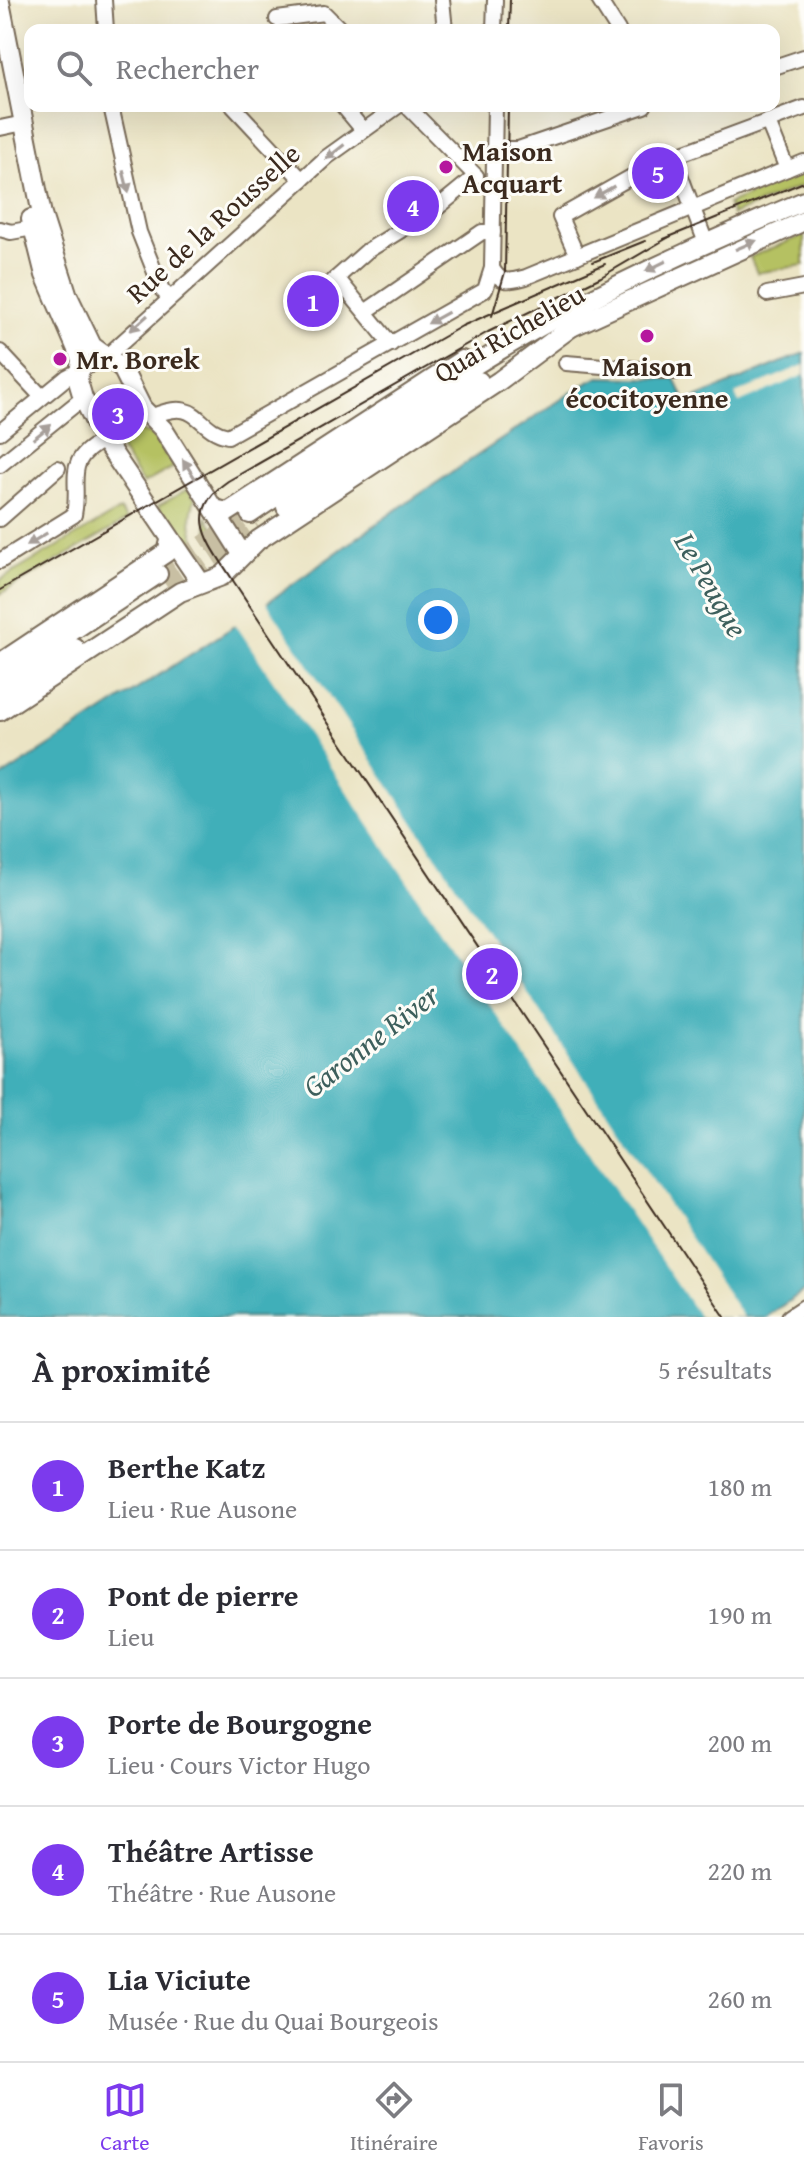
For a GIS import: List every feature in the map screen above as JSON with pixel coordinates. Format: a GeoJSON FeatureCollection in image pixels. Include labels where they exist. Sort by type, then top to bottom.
{"type":"FeatureCollection","features":[{"type":"Feature","properties":{"kind":"main road"},"geometry":{"type":"LineString","coordinates":[[0,2],[12,125],[58,270],[92,346],[122,368],[142,408],[163,429],[242,554]]}},
{"type":"Feature","properties":{"kind":"main road"},"geometry":{"type":"LineString","coordinates":[[0,63],[45,275],[80,354],[78,381],[83,398],[104,440],[201,583]]}},
{"type":"Feature","properties":{"kind":"main road","name":"Quai Richelieu"},"geometry":{"type":"LineString","coordinates":[[570,319],[706,243],[804,201]]}},
{"type":"Feature","properties":{"kind":"main road","name":"Quai Richelieu"},"geometry":{"type":"LineString","coordinates":[[254,520],[486,358],[570,319],[804,221]]}},
{"type":"Feature","properties":{"kind":"main road"},"geometry":{"type":"LineString","coordinates":[[214,509],[228,512],[422,383],[464,359],[570,319]]}},
{"type":"Feature","properties":{"kind":"main road"},"geometry":{"type":"LineString","coordinates":[[0,711],[180,592],[228,572],[242,554],[499,381],[570,319]]}},
{"type":"Feature","properties":{"kind":"main road"},"geometry":{"type":"LineString","coordinates":[[0,663],[167,552],[170,541]]}},
{"type":"Feature","properties":{"kind":"main road"},"geometry":{"type":"LineString","coordinates":[[0,679],[162,580],[0,696]]}},
{"type":"Feature","properties":{"kind":"street"},"geometry":{"type":"LineString","coordinates":[[104,0],[106,24]]}},
{"type":"Feature","properties":{"kind":"street"},"geometry":{"type":"LineString","coordinates":[[442,0],[444,24]]}},
{"type":"Feature","properties":{"kind":"street"},"geometry":{"type":"LineString","coordinates":[[494,24],[495,0]]}},
{"type":"Feature","properties":{"kind":"street"},"geometry":{"type":"LineString","coordinates":[[599,0],[614,24]]}},
{"type":"Feature","properties":{"kind":"street"},"geometry":{"type":"LineString","coordinates":[[277,19],[324,13],[335,24]]}},
{"type":"Feature","properties":{"kind":"street"},"geometry":{"type":"LineString","coordinates":[[780,65],[804,57]]}},
{"type":"Feature","properties":{"kind":"street"},"geometry":{"type":"LineString","coordinates":[[577,256],[560,217],[673,156],[804,108]]}},
{"type":"Feature","properties":{"kind":"street"},"geometry":{"type":"LineString","coordinates":[[112,112],[139,232],[162,290],[169,297]]}},
{"type":"Feature","properties":{"kind":"street"},"geometry":{"type":"LineString","coordinates":[[239,112],[302,180]]}},
{"type":"Feature","properties":{"kind":"street"},"geometry":{"type":"LineString","coordinates":[[348,112],[363,130]]}},
{"type":"Feature","properties":{"kind":"street","name":"Rue de la Rousselle"},"geometry":{"type":"LineString","coordinates":[[0,432],[81,369],[107,356],[302,180],[389,112]]}},
{"type":"Feature","properties":{"kind":"street"},"geometry":{"type":"LineString","coordinates":[[413,112],[476,176],[494,177]]}},
{"type":"Feature","properties":{"kind":"street"},"geometry":{"type":"LineString","coordinates":[[492,268],[495,112]]}},
{"type":"Feature","properties":{"kind":"street"},"geometry":{"type":"LineString","coordinates":[[494,149],[518,149],[626,112]]}},
{"type":"Feature","properties":{"kind":"street"},"geometry":{"type":"LineString","coordinates":[[768,122],[787,169]]}},
{"type":"Feature","properties":{"kind":"street"},"geometry":{"type":"LineString","coordinates":[[673,156],[706,243]]}},
{"type":"Feature","properties":{"kind":"street","name":"Quai Richelieu"},"geometry":{"type":"LineString","coordinates":[[492,268],[497,278],[508,281],[577,256],[804,162]]}},
{"type":"Feature","properties":{"kind":"street"},"geometry":{"type":"LineString","coordinates":[[315,297],[367,251],[437,208],[476,176]]}},
{"type":"Feature","properties":{"kind":"street"},"geometry":{"type":"LineString","coordinates":[[0,229],[11,232],[33,228]]}},
{"type":"Feature","properties":{"kind":"street"},"geometry":{"type":"LineString","coordinates":[[365,312],[482,232],[493,232]]}},
{"type":"Feature","properties":{"kind":"street","name":"Quai Richelieu"},"geometry":{"type":"LineString","coordinates":[[151,417],[169,409],[184,411],[228,436],[478,296],[485,290],[492,268]]}},
{"type":"Feature","properties":{"kind":"street"},"geometry":{"type":"LineString","coordinates":[[337,278],[391,344]]}},
{"type":"Feature","properties":{"kind":"street"},"geometry":{"type":"LineString","coordinates":[[767,294],[804,287]]}},
{"type":"Feature","properties":{"kind":"street"},"geometry":{"type":"LineString","coordinates":[[0,352],[42,397]]}},
{"type":"Feature","properties":{"kind":"street"},"geometry":{"type":"LineString","coordinates":[[566,363],[676,372]]}},
{"type":"Feature","properties":{"kind":"street"},"geometry":{"type":"LineString","coordinates":[[0,465],[83,398]]}},
{"type":"Feature","properties":{"kind":"street"},"geometry":{"type":"LineString","coordinates":[[0,519],[104,440]]}},
{"type":"Feature","properties":{"kind":"street"},"geometry":{"type":"LineString","coordinates":[[0,561],[74,515],[67,468]]}},
{"type":"Feature","properties":{"kind":"street"},"geometry":{"type":"LineString","coordinates":[[789,1317],[804,1307]]}},
{"type":"Feature","properties":{"kind":"green space"},"geometry":{"type":"Polygon","coordinates":[[[804,172],[804,185],[732,215],[728,204],[804,172]]]}},
{"type":"Feature","properties":{"kind":"green space"},"geometry":{"type":"Polygon","coordinates":[[[804,235],[804,265],[757,273],[750,257],[804,235]]]}},
{"type":"Feature","properties":{"kind":"green space"},"geometry":{"type":"Polygon","coordinates":[[[134,429],[152,435],[174,467],[143,484],[121,450],[123,438],[134,429]]]}},
{"type":"Feature","properties":{"kind":"green space"},"geometry":{"type":"Polygon","coordinates":[[[188,489],[195,499],[191,518],[193,534],[211,566],[195,561],[158,506],[188,489]]]}},
{"type":"Feature","properties":{"kind":"green space"},"geometry":{"type":"Polygon","coordinates":[[[120,510],[127,520],[0,594],[0,580],[120,510]]]}},
{"type":"Feature","properties":{"kind":"green space"},"geometry":{"type":"Polygon","coordinates":[[[206,516],[223,542],[223,557],[208,532],[206,516]]]}},
{"type":"Feature","properties":{"kind":"water"},"geometry":{"type":"Polygon","coordinates":[[[804,353],[804,1291],[765,1317],[0,1317],[0,778],[236,625],[393,512],[581,386],[599,377],[675,379],[686,402],[804,353]]]}},
{"type":"Feature","properties":{"kind":"pier"},"geometry":{"type":"Polygon","coordinates":[[[804,365],[804,375],[739,403],[735,394],[804,365]]]}},
{"type":"Feature","properties":{"kind":"pier"},"geometry":{"type":"Polygon","coordinates":[[[265,600],[743,1317],[699,1317],[333,771],[234,622],[265,600]]]}},
{"type":"Feature","properties":{"kind":"tunnel"},"geometry":{"type":"LineString","coordinates":[[158,574],[250,514]]}},
{"type":"Feature","properties":{"kind":"tunnel"},"geometry":{"type":"LineString","coordinates":[[167,587],[258,526]]}},
{"type":"Feature","properties":{"kind":"tram line"},"geometry":{"type":"LineString","coordinates":[[509,24],[510,0]]}},
{"type":"Feature","properties":{"kind":"tram line"},"geometry":{"type":"LineString","coordinates":[[492,316],[505,272],[508,112]]}},
{"type":"Feature","properties":{"kind":"tram line"},"geometry":{"type":"LineString","coordinates":[[664,239],[804,182]]}},
{"type":"Feature","properties":{"kind":"tram line"},"geometry":{"type":"LineString","coordinates":[[671,236],[601,277],[488,332],[228,481],[214,493],[203,518],[210,543],[234,582],[725,1317]]}},
{"type":"Feature","properties":{"kind":"tram line"},"geometry":{"type":"LineString","coordinates":[[593,262],[645,241]]}},
{"type":"Feature","properties":{"kind":"tram line"},"geometry":{"type":"LineString","coordinates":[[0,590],[462,326],[605,264]]}},
{"type":"Feature","properties":{"kind":"place","name":"Maison Acquart"},"geometry":{"type":"Point","coordinates":[446,167]}},
{"type":"Feature","properties":{"kind":"place","name":"Lia Viciute"},"geometry":{"type":"Point","coordinates":[658,173]}},
{"type":"Feature","properties":{"kind":"place","name":"Théâtre Artisse"},"geometry":{"type":"Point","coordinates":[413,206]}},
{"type":"Feature","properties":{"kind":"place","name":"Berthe Katz"},"geometry":{"type":"Point","coordinates":[313,301]}},
{"type":"Feature","properties":{"kind":"place","name":"Maison écocitoyenne"},"geometry":{"type":"Point","coordinates":[647,336]}},
{"type":"Feature","properties":{"kind":"place","name":"Mr. Borek"},"geometry":{"type":"Point","coordinates":[60,359]}},
{"type":"Feature","properties":{"kind":"place","name":"Porte de Bourgogne"},"geometry":{"type":"Point","coordinates":[118,414]}},
{"type":"Feature","properties":{"kind":"place","name":"Pont de pierre"},"geometry":{"type":"Point","coordinates":[492,974]}},
{"type":"Feature","properties":{"kind":"water label","name":"Le Peugue"},"geometry":{"type":"Point","coordinates":[711,585]}},
{"type":"Feature","properties":{"kind":"water label","name":"Garonne River"},"geometry":{"type":"Point","coordinates":[371,1041]}}]}
